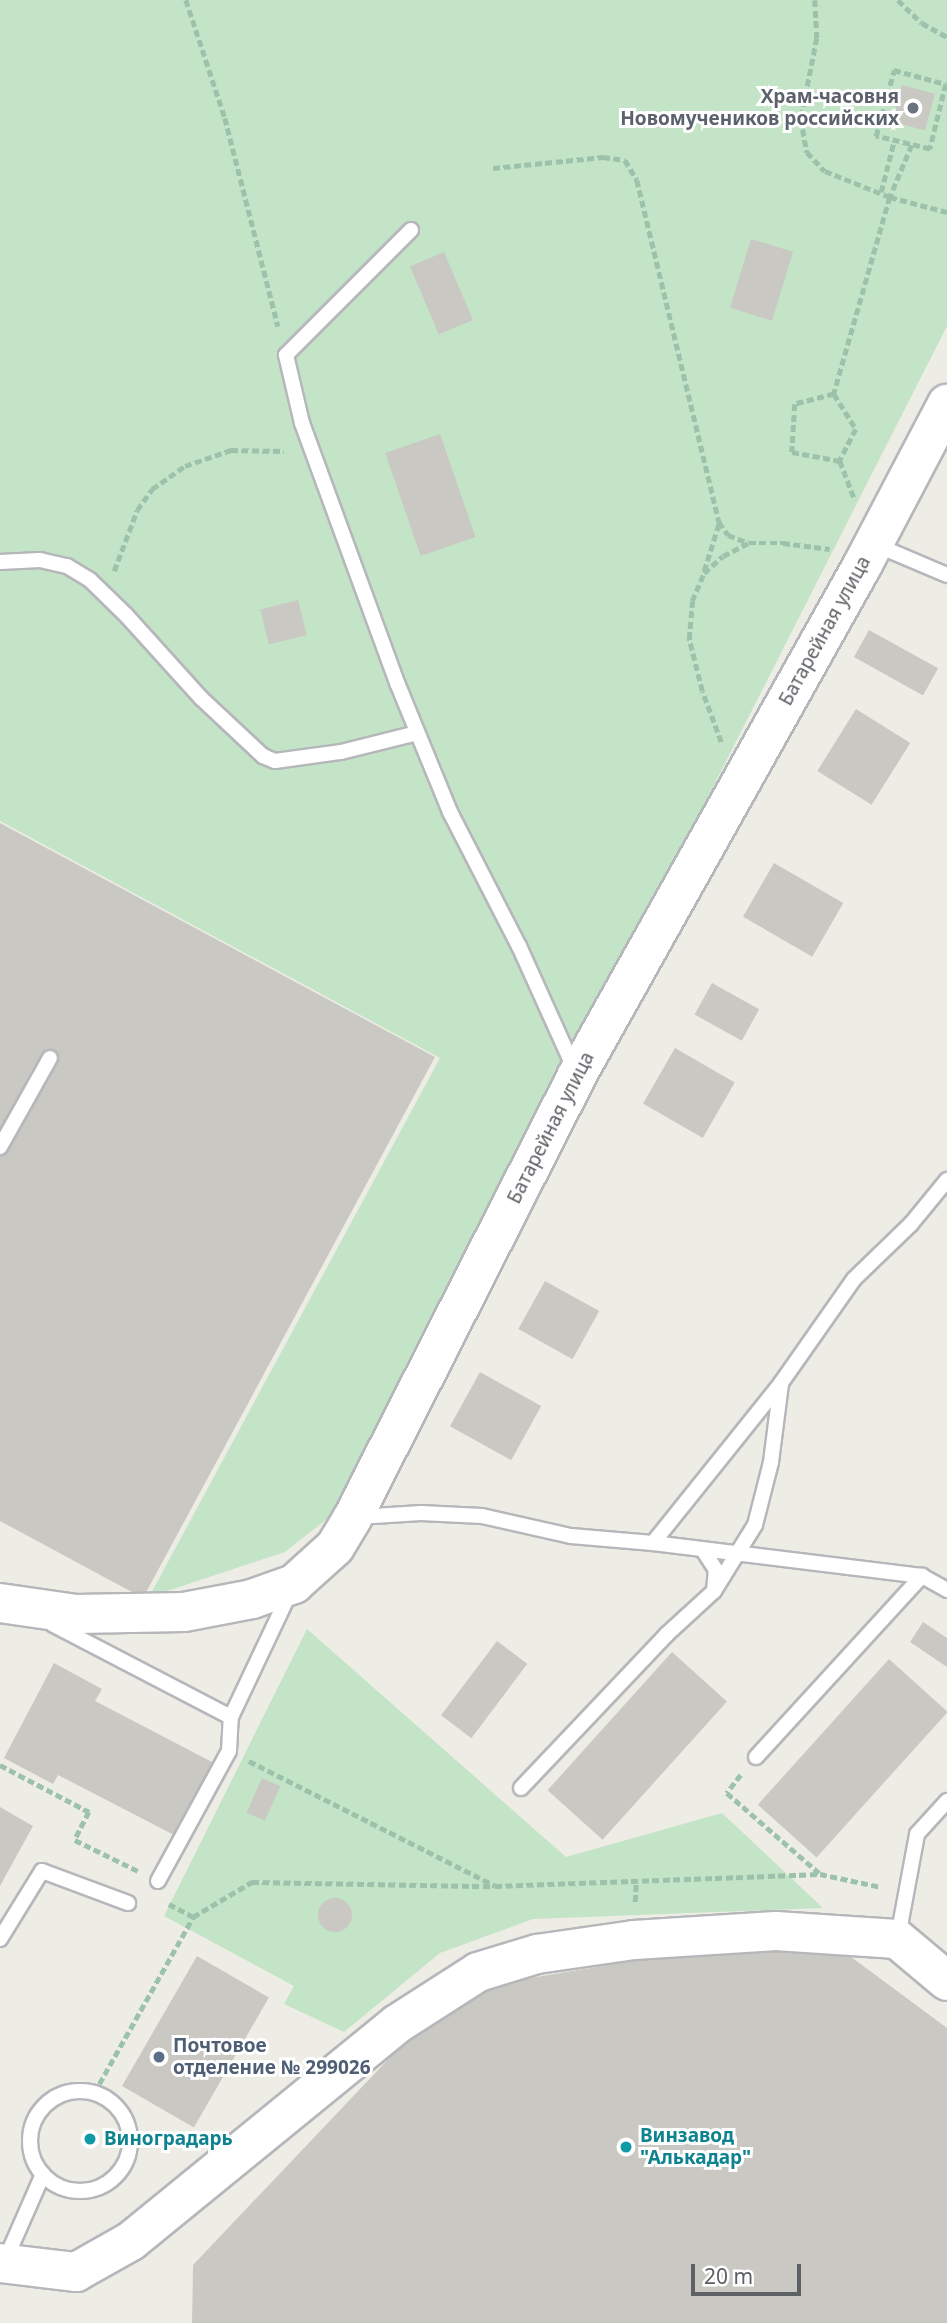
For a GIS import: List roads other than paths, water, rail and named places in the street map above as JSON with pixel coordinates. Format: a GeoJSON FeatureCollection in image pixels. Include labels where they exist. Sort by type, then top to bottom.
{"type":"FeatureCollection","features":[{"type":"Feature","properties":{"kind":"street","name":"Батарейная улица"},"geometry":{"type":"LineString","coordinates":[[9,1605],[76,1614],[184,1612],[252,1600],[294,1584],[335,1547],[353,1517],[577,1075],[868,554],[947,404]]}},
{"type":"Feature","properties":{"kind":"street"},"geometry":{"type":"LineString","coordinates":[[2,2263],[76,2272],[131,2241],[397,2024],[478,1972],[537,1954],[634,1940],[776,1931],[897,1939],[947,1981]]}},
{"type":"Feature","properties":{"kind":"lane"},"geometry":{"type":"LineString","coordinates":[[411,230],[286,355],[302,423],[417,733],[450,812],[519,946],[577,1075]]}},
{"type":"Feature","properties":{"kind":"lane"},"geometry":{"type":"LineString","coordinates":[[868,554],[947,575]]}},
{"type":"Feature","properties":{"kind":"lane"},"geometry":{"type":"LineString","coordinates":[[0,562],[40,560],[67,566],[105,594],[201,698],[263,756],[275,761],[292,761],[417,733]]}},
{"type":"Feature","properties":{"kind":"lane"},"geometry":{"type":"LineString","coordinates":[[0,1147],[50,1058]]}},
{"type":"Feature","properties":{"kind":"lane"},"geometry":{"type":"LineString","coordinates":[[653,1543],[781,1383],[854,1279],[911,1224],[947,1180]]}},
{"type":"Feature","properties":{"kind":"lane"},"geometry":{"type":"LineString","coordinates":[[521,1788],[666,1636],[714,1591],[740,1554],[755,1525],[763,1501],[776,1437],[781,1383]]}},
{"type":"Feature","properties":{"kind":"lane"},"geometry":{"type":"LineString","coordinates":[[353,1517],[421,1513],[482,1516],[571,1536],[653,1543],[922,1576],[947,1590]]}},
{"type":"Feature","properties":{"kind":"lane"},"geometry":{"type":"LineString","coordinates":[[703,1550],[716,1570],[714,1591]]}},
{"type":"Feature","properties":{"kind":"lane"},"geometry":{"type":"LineString","coordinates":[[756,1757],[922,1576]]}},
{"type":"Feature","properties":{"kind":"lane"},"geometry":{"type":"LineString","coordinates":[[158,1881],[229,1751],[231,1717],[294,1584]]}},
{"type":"Feature","properties":{"kind":"lane"},"geometry":{"type":"LineString","coordinates":[[252,1600],[271,1634]]}},
{"type":"Feature","properties":{"kind":"lane"},"geometry":{"type":"LineString","coordinates":[[9,1605],[231,1717]]}},
{"type":"Feature","properties":{"kind":"lane"},"geometry":{"type":"LineString","coordinates":[[897,1939],[917,1834],[947,1801]]}},
{"type":"Feature","properties":{"kind":"lane"},"geometry":{"type":"LineString","coordinates":[[0,1939],[42,1871],[128,1903]]}},
{"type":"Feature","properties":{"kind":"lane"},"geometry":{"type":"LineString","coordinates":[[78,2091],[94,2093],[109,2100],[121,2112],[128,2127],[130,2144],[126,2160],[118,2174],[97,2187],[72,2190],[56,2185],[43,2174],[34,2160],[30,2145],[38,2114],[49,2102],[63,2094],[78,2091]]}},
{"type":"Feature","properties":{"kind":"lane"},"geometry":{"type":"LineString","coordinates":[[2,2263],[43,2174]]}},
{"type":"Feature","properties":{"kind":"place","name":"Храм-часовня Новомучеников российских"},"geometry":{"type":"Point","coordinates":[913,108]}},
{"type":"Feature","properties":{"kind":"place","name":"Почтовое отделение № 299026"},"geometry":{"type":"Point","coordinates":[159,2057]}},
{"type":"Feature","properties":{"kind":"place","name":"Виноградарь"},"geometry":{"type":"Point","coordinates":[90,2139]}},
{"type":"Feature","properties":{"kind":"place","name":"Винзавод \"Алькадар\""},"geometry":{"type":"Point","coordinates":[626,2147]}}]}
